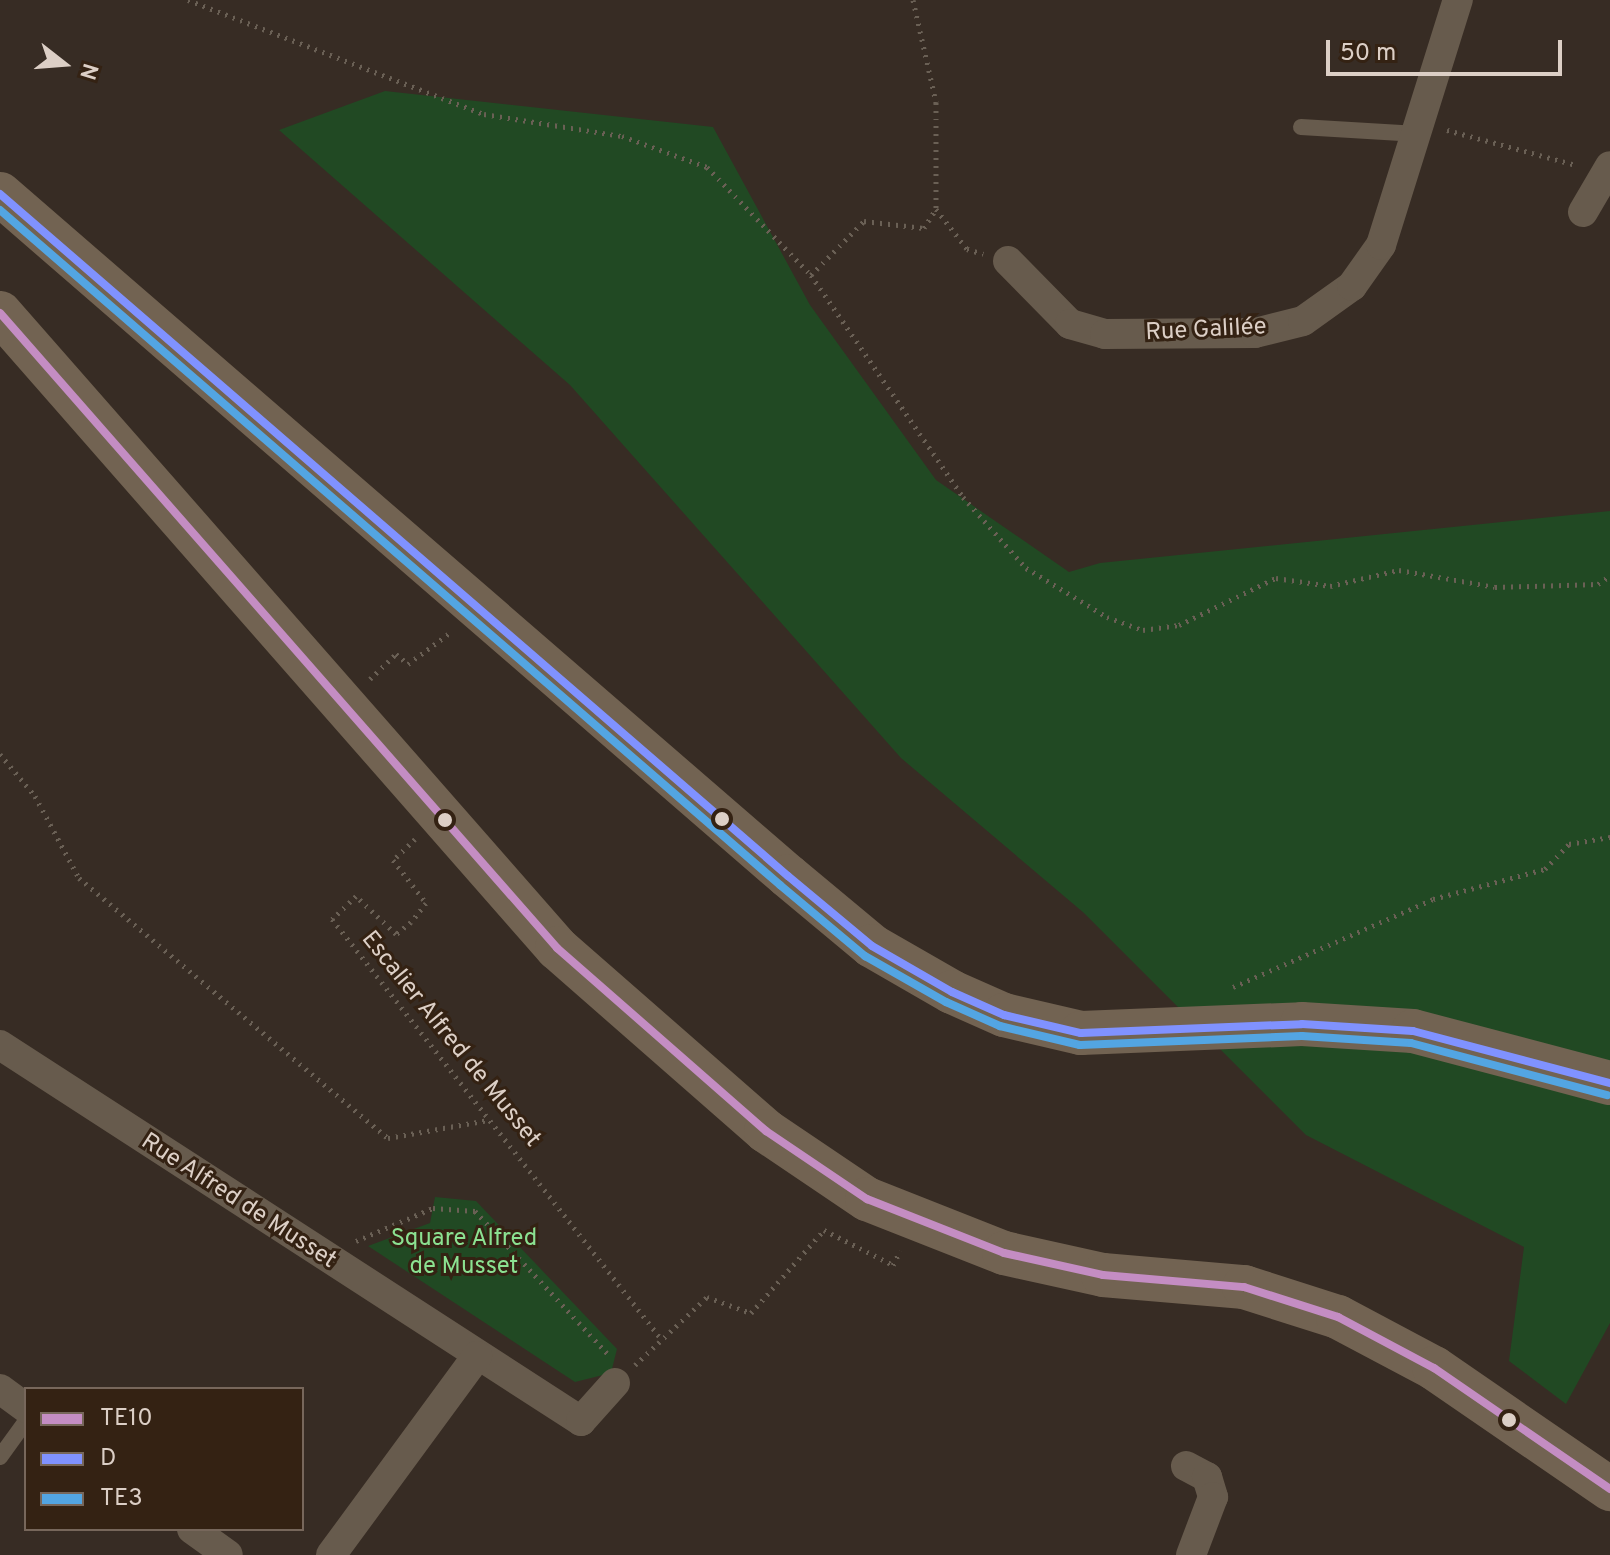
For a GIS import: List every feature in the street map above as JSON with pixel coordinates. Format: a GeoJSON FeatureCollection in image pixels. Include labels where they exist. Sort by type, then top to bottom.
{"type":"FeatureCollection","features":[{"type":"Feature","properties":{"kind":"street","name":"Rue Galilée"},"geometry":{"type":"LineString","coordinates":[[1008,261],[1070,324],[1105,334],[1255,333],[1303,321],[1352,286],[1381,245],[1458,0]]}},
{"type":"Feature","properties":{"kind":"street"},"geometry":{"type":"LineString","coordinates":[[1583,212],[1610,166]]}},
{"type":"Feature","properties":{"kind":"street"},"geometry":{"type":"LineString","coordinates":[[0,194],[872,946],[1004,1015],[1094,1033],[1359,1024],[1477,1043],[1610,1083]]}},
{"type":"Feature","properties":{"kind":"street"},"geometry":{"type":"LineString","coordinates":[[0,313],[343,704],[437,817],[629,1017],[800,1156],[914,1221],[1055,1267],[1244,1287],[1338,1317],[1434,1368],[1610,1489]]}},
{"type":"Feature","properties":{"kind":"street","name":"Rue Alfred de Musset"},"geometry":{"type":"LineString","coordinates":[[0,1045],[320,1256],[581,1421],[608,1391]]}},
{"type":"Feature","properties":{"kind":"street"},"geometry":{"type":"LineString","coordinates":[[331,1555],[477,1356]]}},
{"type":"Feature","properties":{"kind":"street"},"geometry":{"type":"LineString","coordinates":[[0,1389],[24,1407]]}},
{"type":"Feature","properties":{"kind":"street"},"geometry":{"type":"LineString","coordinates":[[1186,1466],[1207,1477],[1213,1497],[1191,1555]]}},
{"type":"Feature","properties":{"kind":"street"},"geometry":{"type":"LineString","coordinates":[[195,1531],[228,1555]]}},
{"type":"Feature","properties":{"kind":"lane"},"geometry":{"type":"LineString","coordinates":[[1301,127],[1418,134]]}},
{"type":"Feature","properties":{"kind":"lane"},"geometry":{"type":"LineString","coordinates":[[0,1457],[24,1424]]}},
{"type":"Feature","properties":{"kind":"path"},"geometry":{"type":"LineString","coordinates":[[188,0],[484,114],[622,136],[707,167],[811,275],[963,497],[1026,568],[1107,617],[1143,630],[1179,625],[1276,578],[1330,586],[1399,570],[1495,587],[1598,584],[1610,576]]}},
{"type":"Feature","properties":{"kind":"path"},"geometry":{"type":"LineString","coordinates":[[811,275],[864,221],[924,228],[936,209],[936,102],[913,0]]}},
{"type":"Feature","properties":{"kind":"path"},"geometry":{"type":"LineString","coordinates":[[1450,131],[1560,160]]}},
{"type":"Feature","properties":{"kind":"path"},"geometry":{"type":"LineString","coordinates":[[936,209],[967,249],[1008,261]]}},
{"type":"Feature","properties":{"kind":"path"},"geometry":{"type":"LineString","coordinates":[[343,704],[396,654],[408,664],[483,608]]}},
{"type":"Feature","properties":{"kind":"path"},"geometry":{"type":"LineString","coordinates":[[0,754],[35,796],[79,878],[388,1138],[489,1120]]}},
{"type":"Feature","properties":{"kind":"path","name":"Escalier Alfred de Musset"},"geometry":{"type":"LineString","coordinates":[[437,817],[393,860],[426,903],[411,922],[396,934],[356,896],[332,919],[662,1340]]}},
{"type":"Feature","properties":{"kind":"path"},"geometry":{"type":"LineString","coordinates":[[1219,990],[1334,948],[1433,899],[1545,869],[1569,844],[1610,837]]}},
{"type":"Feature","properties":{"kind":"path"},"geometry":{"type":"LineString","coordinates":[[320,1256],[433,1208],[475,1211],[608,1351],[608,1391]]}},
{"type":"Feature","properties":{"kind":"path"},"geometry":{"type":"LineString","coordinates":[[608,1391],[707,1297],[751,1313],[824,1230],[893,1265],[914,1221]]}},
{"type":"Feature","properties":{"kind":"green space"},"geometry":{"type":"Polygon","coordinates":[[[385,91],[713,127],[810,305],[936,480],[1069,572],[1100,563],[1610,511],[1610,1323],[1566,1404],[1509,1361],[1524,1247],[1306,1135],[1084,913],[901,758],[570,385],[279,130],[385,91]]]}},
{"type":"Feature","properties":{"kind":"green space","name":"Square Alfred de Musset"},"geometry":{"type":"Polygon","coordinates":[[[435,1197],[476,1201],[617,1349],[611,1373],[575,1382],[368,1246],[430,1223],[435,1197]]]}},
{"type":"Feature","properties":{"kind":"transit line","name":"D"},"geometry":{"type":"LineString","coordinates":[[0,194],[788,876],[872,946],[952,992],[1004,1015],[1081,1033],[1302,1024],[1413,1031],[1610,1083]]}},
{"type":"Feature","properties":{"kind":"transit line","name":"TE3"},"geometry":{"type":"LineString","coordinates":[[0,210],[780,885],[865,956],[946,1002],[1000,1026],[1080,1045],[1302,1036],[1411,1043],[1607,1095]]}},
{"type":"Feature","properties":{"kind":"transit line","name":"TE10"},"geometry":{"type":"LineString","coordinates":[[0,313],[557,948],[766,1131],[867,1199],[1004,1253],[1103,1275],[1244,1287],[1338,1317],[1434,1368],[1610,1489]]}}]}
